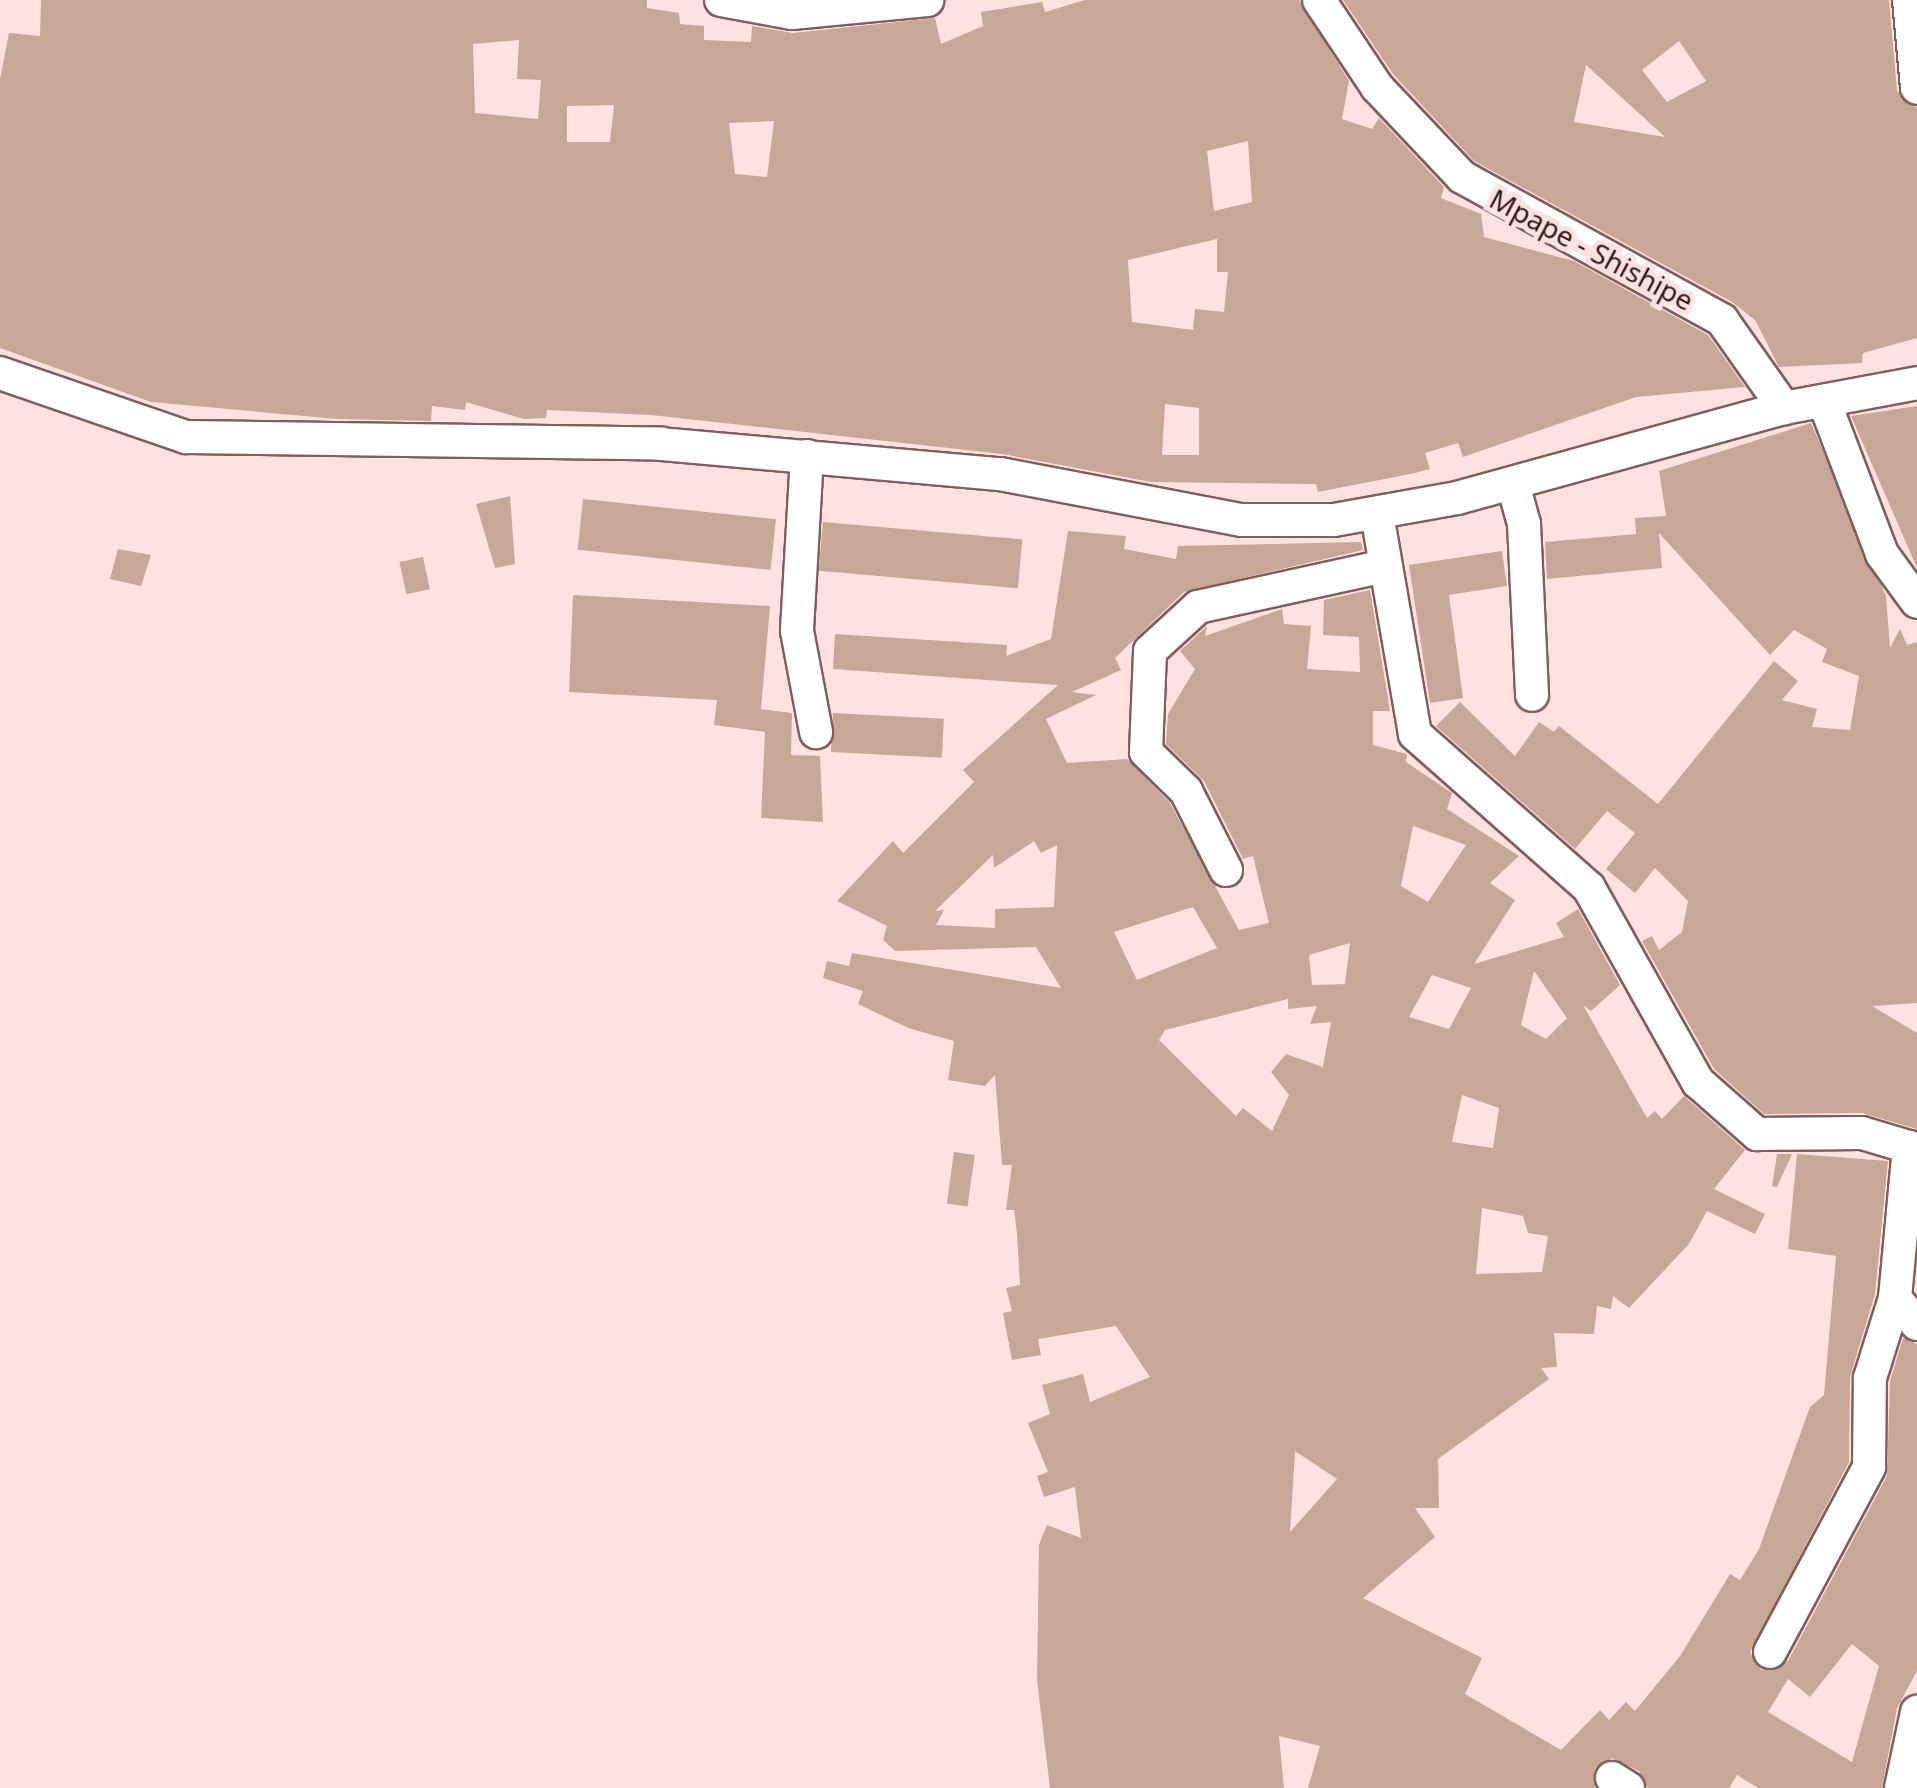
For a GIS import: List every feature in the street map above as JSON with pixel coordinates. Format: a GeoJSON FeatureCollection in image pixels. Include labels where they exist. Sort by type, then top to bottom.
{"type":"FeatureCollection","features":[{"type":"Feature","properties":{"kind":"street"},"geometry":{"type":"LineString","coordinates":[[721,0],[792,12],[928,0]]}},
{"type":"Feature","properties":{"kind":"street","name":"Mpape - Shishipe"},"geometry":{"type":"LineString","coordinates":[[1319,0],[1377,87],[1462,178],[1722,320],[1784,408]]}},
{"type":"Feature","properties":{"kind":"street"},"geometry":{"type":"LineString","coordinates":[[1909,0],[1917,88]]}},
{"type":"Feature","properties":{"kind":"street"},"geometry":{"type":"LineString","coordinates":[[0,373],[186,437],[579,440],[807,456],[1000,474],[1242,520],[1377,514],[1513,484],[1784,408],[1917,383]]}},
{"type":"Feature","properties":{"kind":"street"},"geometry":{"type":"LineString","coordinates":[[1824,401],[1882,554],[1917,602]]}},
{"type":"Feature","properties":{"kind":"street"},"geometry":{"type":"LineString","coordinates":[[807,456],[797,631],[816,732]]}},
{"type":"Feature","properties":{"kind":"street"},"geometry":{"type":"LineString","coordinates":[[1513,484],[1524,524],[1532,695]]}},
{"type":"Feature","properties":{"kind":"street"},"geometry":{"type":"LineString","coordinates":[[1377,514],[1416,734],[1589,888],[1698,1082],[1757,1134],[1862,1133],[1909,1147],[1895,1298],[1870,1378],[1869,1467],[1770,1652]]}},
{"type":"Feature","properties":{"kind":"street"},"geometry":{"type":"LineString","coordinates":[[1226,870],[1186,791],[1146,752],[1150,651],[1198,607],[1384,566]]}},
{"type":"Feature","properties":{"kind":"street"},"geometry":{"type":"LineString","coordinates":[[1895,1298],[1917,1324]]}},
{"type":"Feature","properties":{"kind":"street"},"geometry":{"type":"LineString","coordinates":[[1900,1788],[1917,1712]]}},
{"type":"Feature","properties":{"kind":"building"},"geometry":{"type":"Polygon","coordinates":[[[41,0],[647,0],[647,8],[679,13],[680,24],[704,26],[704,40],[751,42],[752,26],[793,33],[935,18],[941,44],[983,26],[981,12],[1042,2],[1045,12],[1085,0],[1299,0],[1349,81],[1342,119],[1372,129],[1379,118],[1444,187],[1441,198],[1481,214],[1484,237],[1574,261],[1708,335],[1745,387],[1636,397],[1463,457],[1458,443],[1425,453],[1430,469],[1318,492],[1316,484],[1151,482],[1002,454],[651,415],[547,410],[546,418],[524,419],[466,402],[465,410],[432,406],[431,421],[337,419],[151,402],[0,348],[0,79],[9,33],[40,36],[41,0]],[[519,40],[473,44],[475,113],[538,119],[541,80],[517,79],[519,40]],[[614,105],[567,106],[567,142],[610,142],[614,105]],[[774,121],[729,123],[735,174],[767,177],[774,121]],[[1248,141],[1207,151],[1214,211],[1252,202],[1248,141]],[[1217,239],[1128,260],[1132,322],[1193,330],[1195,309],[1224,312],[1228,272],[1217,272],[1217,239]],[[1165,404],[1162,455],[1199,455],[1199,408],[1165,404]]]}},
{"type":"Feature","properties":{"kind":"building"},"geometry":{"type":"Polygon","coordinates":[[[1343,0],[1889,0],[1897,91],[1917,108],[1917,338],[1863,353],[1862,363],[1779,367],[1755,320],[1732,302],[1474,161],[1393,74],[1343,0]],[[1679,41],[1642,70],[1667,102],[1706,81],[1679,41]],[[1586,65],[1574,122],[1665,137],[1586,65]]]}},
{"type":"Feature","properties":{"kind":"building"},"geometry":{"type":"Polygon","coordinates":[[[1917,406],[1917,568],[1851,416],[1917,406]]]}},
{"type":"Feature","properties":{"kind":"building"},"geometry":{"type":"Polygon","coordinates":[[[1811,423],[1886,596],[1890,648],[1900,629],[1907,645],[1917,642],[1917,1003],[1872,1006],[1917,1033],[1917,1129],[1862,1113],[1764,1114],[1714,1069],[1642,941],[1652,936],[1659,950],[1682,932],[1688,901],[1655,868],[1635,893],[1606,869],[1635,833],[1607,811],[1575,849],[1436,726],[1460,702],[1515,756],[1539,722],[1554,732],[1559,726],[1658,804],[1774,661],[1798,681],[1782,700],[1817,709],[1812,727],[1850,730],[1859,676],[1822,662],[1827,649],[1794,630],[1770,655],[1659,533],[1662,568],[1547,579],[1545,542],[1636,534],[1635,518],[1666,516],[1659,471],[1811,423]]]}},
{"type":"Feature","properties":{"kind":"building"},"geometry":{"type":"Polygon","coordinates":[[[510,496],[515,564],[495,568],[476,504],[510,496]]]}},
{"type":"Feature","properties":{"kind":"building"},"geometry":{"type":"Polygon","coordinates":[[[583,499],[776,519],[771,570],[578,550],[583,499]]]}},
{"type":"Feature","properties":{"kind":"building"},"geometry":{"type":"Polygon","coordinates":[[[823,522],[1022,539],[1018,588],[819,571],[823,522]]]}},
{"type":"Feature","properties":{"kind":"building"},"geometry":{"type":"Polygon","coordinates":[[[1068,531],[1126,536],[1124,549],[1176,559],[1178,546],[1361,542],[1363,550],[1184,592],[1115,658],[1121,670],[1072,692],[1096,695],[1046,719],[1067,763],[1127,759],[1170,803],[1239,930],[1269,923],[1253,856],[1243,859],[1204,781],[1166,744],[1168,714],[1195,669],[1180,651],[1207,626],[1205,636],[1282,609],[1284,624],[1311,626],[1307,669],[1360,672],[1359,637],[1323,635],[1324,600],[1370,590],[1390,711],[1373,711],[1373,745],[1407,754],[1406,762],[1452,793],[1447,809],[1519,856],[1490,883],[1515,900],[1474,964],[1564,937],[1556,923],[1578,909],[1620,985],[1591,1011],[1583,1005],[1647,1118],[1655,1111],[1662,1119],[1684,1096],[1745,1150],[1714,1189],[1765,1214],[1755,1234],[1707,1211],[1689,1244],[1629,1308],[1613,1296],[1611,1309],[1597,1306],[1594,1334],[1554,1333],[1557,1367],[1541,1368],[1549,1379],[1438,1459],[1439,1508],[1415,1508],[1435,1537],[1363,1598],[1482,1658],[1465,1694],[1561,1750],[1600,1710],[1609,1720],[1626,1702],[1635,1711],[1680,1656],[1730,1574],[1740,1580],[1759,1549],[1810,1407],[1824,1395],[1836,1256],[1788,1249],[1797,1154],[1888,1161],[1875,1294],[1850,1377],[1849,1462],[1750,1652],[1761,1670],[1788,1661],[1887,1476],[1890,1381],[1903,1338],[1917,1344],[1917,1671],[1897,1708],[1882,1788],[1758,1788],[1737,1775],[1729,1788],[1648,1788],[1639,1771],[1612,1758],[1595,1768],[1595,1788],[1308,1788],[1320,1746],[1279,1736],[1284,1788],[1050,1788],[1037,1680],[1039,1545],[1047,1525],[1081,1538],[1075,1487],[1044,1497],[1037,1476],[1048,1472],[1028,1423],[1050,1414],[1042,1385],[1083,1374],[1090,1402],[1150,1377],[1116,1326],[1038,1339],[1041,1355],[1012,1360],[1003,1313],[1012,1311],[1006,1288],[1020,1285],[1017,1233],[1014,1210],[1006,1210],[1012,1165],[1002,1165],[995,1075],[985,1086],[948,1080],[954,1041],[908,1028],[858,1004],[863,991],[823,978],[827,961],[849,966],[852,953],[1061,988],[1036,947],[895,951],[883,940],[887,926],[837,901],[893,841],[903,853],[974,782],[963,770],[1058,685],[833,669],[835,634],[1007,645],[1006,656],[1051,639],[1068,531]],[[1413,826],[1401,886],[1428,902],[1466,845],[1413,826]],[[1034,841],[994,868],[993,855],[935,911],[944,910],[936,925],[995,928],[995,909],[1054,907],[1057,845],[1041,853],[1034,841]],[[1193,907],[1114,932],[1137,980],[1217,948],[1193,907]],[[1350,943],[1309,955],[1312,985],[1345,984],[1350,943]],[[1534,971],[1521,1025],[1546,1039],[1567,1018],[1534,971]],[[1432,975],[1409,1017],[1449,1029],[1471,988],[1432,975]],[[1288,999],[1165,1030],[1159,1040],[1236,1116],[1243,1108],[1272,1131],[1289,1095],[1271,1072],[1286,1054],[1323,1067],[1331,1022],[1310,1024],[1317,1006],[1288,1009],[1288,999]],[[1462,1095],[1452,1142],[1493,1148],[1499,1108],[1462,1095]],[[1482,1208],[1476,1274],[1542,1272],[1548,1236],[1528,1233],[1523,1216],[1482,1208]],[[1295,1451],[1290,1532],[1337,1479],[1295,1451]],[[1852,1644],[1810,1697],[1788,1679],[1768,1712],[1852,1762],[1879,1666],[1852,1644]]]}},
{"type":"Feature","properties":{"kind":"building"},"geometry":{"type":"Polygon","coordinates":[[[118,549],[151,555],[141,586],[110,579],[118,549]]]}},
{"type":"Feature","properties":{"kind":"building"},"geometry":{"type":"Polygon","coordinates":[[[1502,551],[1507,586],[1449,595],[1463,698],[1430,703],[1409,565],[1502,551]]]}},
{"type":"Feature","properties":{"kind":"building"},"geometry":{"type":"Polygon","coordinates":[[[423,557],[430,589],[406,594],[400,562],[423,557]]]}},
{"type":"Feature","properties":{"kind":"building"},"geometry":{"type":"Polygon","coordinates":[[[573,595],[770,606],[761,709],[792,713],[791,755],[820,756],[823,822],[761,818],[765,732],[714,725],[717,700],[569,692],[573,595]]]}},
{"type":"Feature","properties":{"kind":"building"},"geometry":{"type":"Polygon","coordinates":[[[833,713],[944,719],[942,758],[831,752],[833,713]]]}},
{"type":"Feature","properties":{"kind":"building"},"geometry":{"type":"Polygon","coordinates":[[[954,1152],[975,1155],[968,1206],[947,1203],[954,1152]]]}},
{"type":"Feature","properties":{"kind":"building"},"geometry":{"type":"Polygon","coordinates":[[[1777,1154],[1792,1154],[1777,1187],[1772,1186],[1777,1154]]]}}]}
